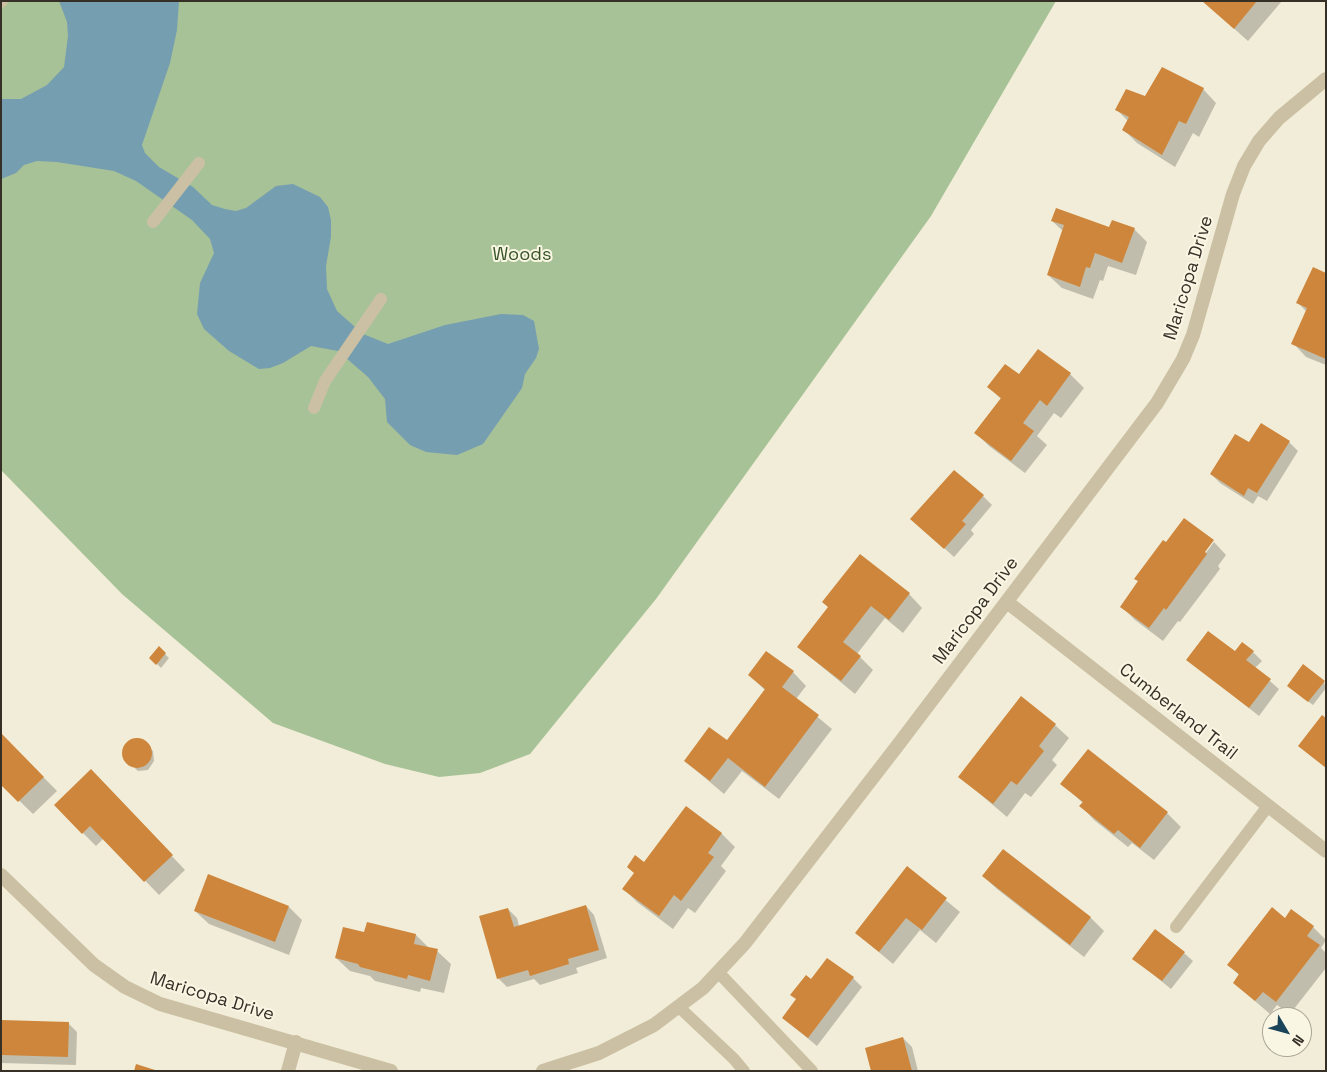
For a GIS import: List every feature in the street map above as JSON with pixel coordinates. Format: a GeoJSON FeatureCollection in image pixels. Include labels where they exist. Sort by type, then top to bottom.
{"type":"FeatureCollection","features":[{"type":"Feature","properties":{"kind":"street","name":"Maricopa Drive"},"geometry":{"type":"LineString","coordinates":[[543,1071],[599,1053],[620,1044],[680,1008],[719,973],[745,943],[1157,403],[1183,359],[1193,335],[1233,194],[1244,166],[1259,141],[1279,118],[1326,79]]}},
{"type":"Feature","properties":{"kind":"street","name":"Cumberland Trail"},"geometry":{"type":"LineString","coordinates":[[1007,602],[1326,851]]}},
{"type":"Feature","properties":{"kind":"street","name":"Maricopa Drive"},"geometry":{"type":"LineString","coordinates":[[1,874],[94,965],[125,987],[160,1004],[391,1071]]}},
{"type":"Feature","properties":{"kind":"street"},"geometry":{"type":"LineString","coordinates":[[288,1071],[296,1042]]}},
{"type":"Feature","properties":{"kind":"lane"},"geometry":{"type":"LineString","coordinates":[[153,222],[199,163]]}},
{"type":"Feature","properties":{"kind":"lane"},"geometry":{"type":"LineString","coordinates":[[314,408],[325,381],[381,299]]}},
{"type":"Feature","properties":{"kind":"lane"},"geometry":{"type":"LineString","coordinates":[[1176,927],[1268,806]]}},
{"type":"Feature","properties":{"kind":"lane"},"geometry":{"type":"LineString","coordinates":[[719,973],[802,1058],[812,1071]]}},
{"type":"Feature","properties":{"kind":"lane"},"geometry":{"type":"LineString","coordinates":[[680,1008],[734,1059],[744,1071]]}},
{"type":"Feature","properties":{"kind":"green space","name":"Woods"},"geometry":{"type":"Polygon","coordinates":[[[1,1],[1056,1],[931,216],[656,599],[530,754],[480,773],[439,777],[385,764],[273,723],[122,594],[1,470],[1,1]]]}},
{"type":"Feature","properties":{"kind":"water"},"geometry":{"type":"Polygon","coordinates":[[[59,1],[179,1],[177,30],[170,63],[142,145],[145,153],[159,167],[193,187],[212,205],[225,209],[236,211],[246,208],[276,186],[293,184],[320,197],[328,207],[331,220],[331,237],[326,266],[327,289],[337,311],[363,334],[388,344],[445,325],[501,314],[523,315],[534,321],[539,349],[536,358],[525,374],[522,388],[483,444],[457,455],[426,452],[410,445],[387,422],[385,399],[368,377],[338,351],[311,346],[283,363],[270,368],[259,369],[229,351],[204,329],[197,314],[200,283],[214,253],[210,239],[192,220],[136,181],[114,171],[57,162],[37,161],[24,165],[16,173],[1,179],[1,99],[21,99],[47,85],[64,67],[68,36],[67,22],[59,1]]]}},
{"type":"Feature","properties":{"kind":"building"},"geometry":{"type":"Polygon","coordinates":[[[1202,1],[1257,1],[1234,29],[1202,1]]]}},
{"type":"Feature","properties":{"kind":"building"},"geometry":{"type":"Polygon","coordinates":[[[1162,67],[1204,88],[1186,124],[1179,121],[1162,155],[1122,130],[1129,117],[1115,110],[1126,89],[1145,96],[1162,67]]]}},
{"type":"Feature","properties":{"kind":"building"},"geometry":{"type":"Polygon","coordinates":[[[1056,208],[1109,227],[1112,220],[1135,228],[1122,263],[1095,253],[1090,268],[1086,267],[1080,287],[1047,275],[1064,225],[1051,221],[1056,208]]]}},
{"type":"Feature","properties":{"kind":"building"},"geometry":{"type":"Polygon","coordinates":[[[1313,267],[1326,273],[1326,359],[1291,344],[1307,308],[1296,303],[1313,267]]]}},
{"type":"Feature","properties":{"kind":"building"},"geometry":{"type":"Polygon","coordinates":[[[1038,349],[1071,373],[1047,406],[1040,400],[1023,423],[1034,431],[1011,461],[974,433],[1001,398],[987,387],[1005,364],[1019,374],[1038,349]]]}},
{"type":"Feature","properties":{"kind":"building"},"geometry":{"type":"Polygon","coordinates":[[[1261,423],[1290,441],[1257,493],[1248,488],[1244,496],[1210,474],[1235,434],[1249,442],[1261,423]]]}},
{"type":"Feature","properties":{"kind":"building"},"geometry":{"type":"Polygon","coordinates":[[[954,470],[984,495],[962,521],[966,524],[944,549],[910,519],[954,470]]]}},
{"type":"Feature","properties":{"kind":"building"},"geometry":{"type":"Polygon","coordinates":[[[1184,518],[1214,540],[1205,552],[1207,554],[1166,610],[1164,608],[1149,628],[1120,607],[1138,581],[1134,579],[1163,540],[1166,542],[1184,518]]]}},
{"type":"Feature","properties":{"kind":"building"},"geometry":{"type":"Polygon","coordinates":[[[860,554],[910,593],[889,620],[871,606],[843,642],[861,656],[841,681],[797,647],[828,607],[822,602],[860,554]]]}},
{"type":"Feature","properties":{"kind":"building"},"geometry":{"type":"Polygon","coordinates":[[[1208,631],[1235,651],[1242,642],[1254,651],[1246,660],[1271,679],[1249,708],[1186,660],[1208,631]]]}},
{"type":"Feature","properties":{"kind":"building"},"geometry":{"type":"Polygon","coordinates":[[[159,646],[166,653],[156,665],[149,658],[159,646]]]}},
{"type":"Feature","properties":{"kind":"building"},"geometry":{"type":"Polygon","coordinates":[[[766,651],[794,671],[782,687],[819,715],[765,787],[728,758],[710,781],[684,761],[709,727],[727,740],[765,689],[748,675],[766,651]]]}},
{"type":"Feature","properties":{"kind":"building"},"geometry":{"type":"Polygon","coordinates":[[[1303,664],[1325,681],[1308,702],[1287,686],[1303,664]]]}},
{"type":"Feature","properties":{"kind":"building"},"geometry":{"type":"Polygon","coordinates":[[[1021,696],[1056,724],[1039,746],[1044,751],[1017,785],[1011,781],[993,804],[958,777],[1021,696]]]}},
{"type":"Feature","properties":{"kind":"building"},"geometry":{"type":"Polygon","coordinates":[[[1322,715],[1326,718],[1326,768],[1298,746],[1322,715]]]}},
{"type":"Feature","properties":{"kind":"building"},"geometry":{"type":"Polygon","coordinates":[[[1,733],[44,777],[18,802],[1,785],[1,733]]]}},
{"type":"Feature","properties":{"kind":"building"},"geometry":{"type":"Polygon","coordinates":[[[137,738],[143,739],[151,747],[151,759],[143,767],[137,768],[131,767],[123,759],[122,753],[123,747],[131,739],[137,738]]]}},
{"type":"Feature","properties":{"kind":"building"},"geometry":{"type":"Polygon","coordinates":[[[1088,749],[1168,812],[1140,848],[1118,830],[1114,834],[1079,806],[1083,802],[1060,784],[1088,749]]]}},
{"type":"Feature","properties":{"kind":"building"},"geometry":{"type":"Polygon","coordinates":[[[91,769],[173,855],[144,882],[90,826],[82,834],[54,805],[91,769]]]}},
{"type":"Feature","properties":{"kind":"building"},"geometry":{"type":"Polygon","coordinates":[[[686,806],[722,833],[708,853],[714,857],[681,901],[674,895],[659,916],[622,889],[634,873],[627,867],[635,855],[644,862],[686,806]]]}},
{"type":"Feature","properties":{"kind":"building"},"geometry":{"type":"Polygon","coordinates":[[[1003,849],[1091,917],[1070,945],[982,876],[1003,849]]]}},
{"type":"Feature","properties":{"kind":"building"},"geometry":{"type":"Polygon","coordinates":[[[907,866],[947,898],[922,930],[906,918],[879,952],[855,933],[907,866]]]}},
{"type":"Feature","properties":{"kind":"building"},"geometry":{"type":"Polygon","coordinates":[[[208,874],[289,906],[275,942],[194,911],[208,874]]]}},
{"type":"Feature","properties":{"kind":"building"},"geometry":{"type":"Polygon","coordinates":[[[586,905],[599,950],[568,959],[569,964],[530,976],[528,970],[497,979],[479,916],[508,908],[514,927],[586,905]]]}},
{"type":"Feature","properties":{"kind":"building"},"geometry":{"type":"Polygon","coordinates":[[[1272,907],[1285,918],[1291,909],[1314,926],[1307,936],[1320,945],[1276,1002],[1263,992],[1255,1001],[1233,983],[1239,974],[1227,965],[1272,907]]]}},
{"type":"Feature","properties":{"kind":"building"},"geometry":{"type":"Polygon","coordinates":[[[367,922],[416,934],[414,944],[438,949],[430,981],[408,975],[407,979],[360,967],[358,964],[335,958],[343,927],[364,932],[367,922]]]}},
{"type":"Feature","properties":{"kind":"building"},"geometry":{"type":"Polygon","coordinates":[[[1155,929],[1185,952],[1162,981],[1132,959],[1155,929]]]}},
{"type":"Feature","properties":{"kind":"building"},"geometry":{"type":"Polygon","coordinates":[[[827,958],[854,977],[808,1038],[782,1018],[796,999],[790,995],[806,975],[811,979],[827,958]]]}},
{"type":"Feature","properties":{"kind":"building"},"geometry":{"type":"Polygon","coordinates":[[[1,1020],[69,1022],[68,1057],[1,1055],[1,1020]]]}},
{"type":"Feature","properties":{"kind":"building"},"geometry":{"type":"Polygon","coordinates":[[[903,1037],[912,1071],[871,1071],[865,1048],[903,1037]]]}},
{"type":"Feature","properties":{"kind":"building"},"geometry":{"type":"Polygon","coordinates":[[[136,1064],[155,1070],[155,1071],[134,1071],[136,1064]]]}}]}
